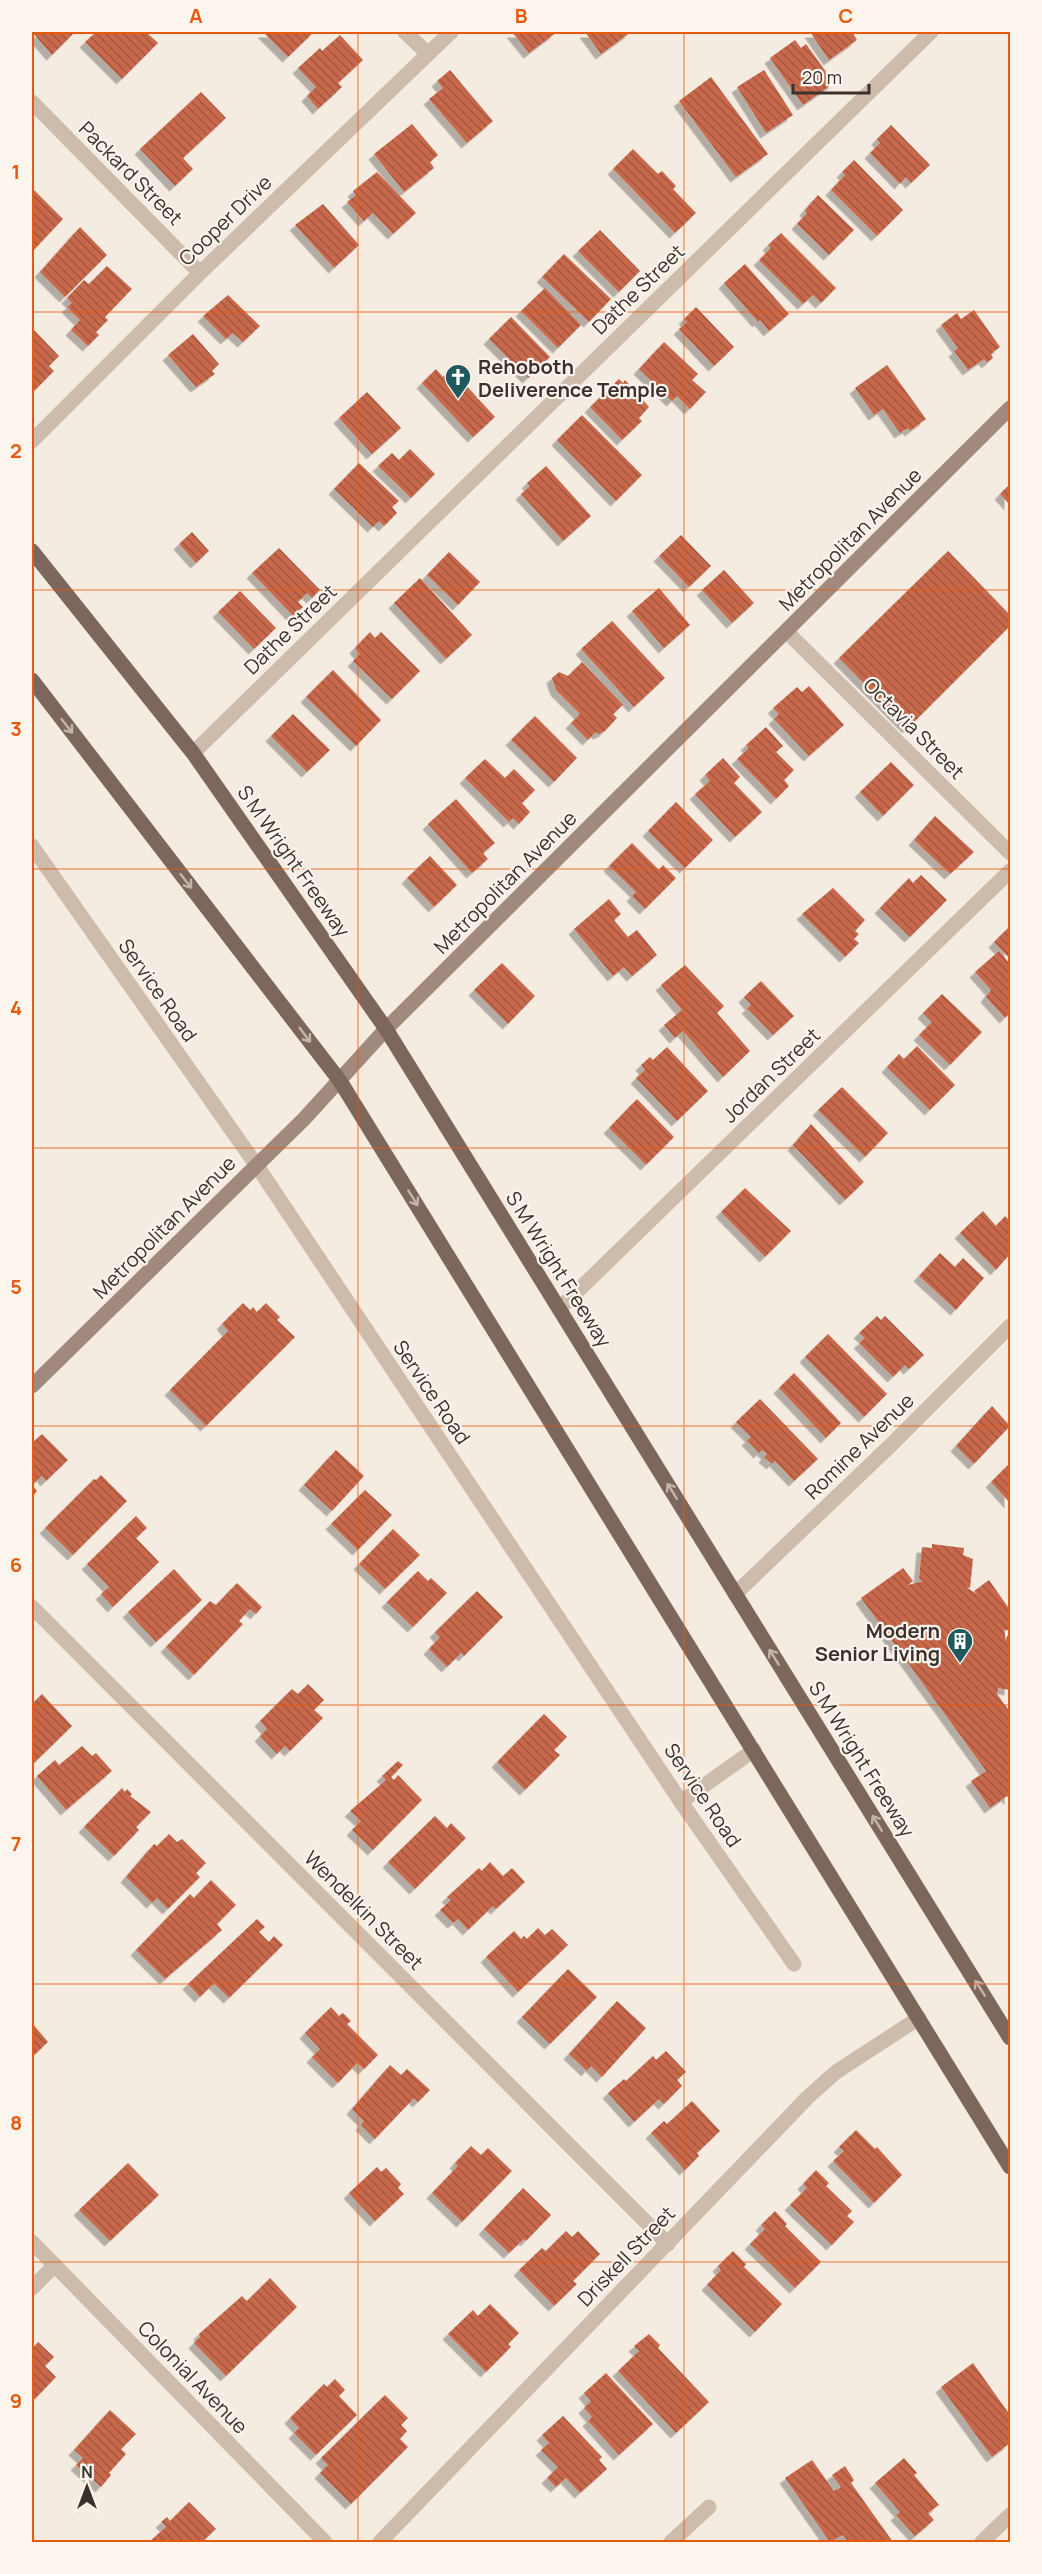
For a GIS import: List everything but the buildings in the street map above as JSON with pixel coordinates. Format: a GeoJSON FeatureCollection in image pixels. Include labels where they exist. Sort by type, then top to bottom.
{"type":"FeatureCollection","features":[{"type":"Feature","properties":{"kind":"main road","name":"S M Wright Freeway"},"geometry":{"type":"LineString","coordinates":[[32,550],[193,753],[386,1029],[1011,2038]]}},
{"type":"Feature","properties":{"kind":"main road"},"geometry":{"type":"LineString","coordinates":[[32,680],[340,1081],[1011,2167]]}},
{"type":"Feature","properties":{"kind":"street"},"geometry":{"type":"LineString","coordinates":[[405,32],[428,54]]}},
{"type":"Feature","properties":{"kind":"street","name":"Cooper Drive"},"geometry":{"type":"LineString","coordinates":[[32,441],[200,273],[451,32]]}},
{"type":"Feature","properties":{"kind":"street","name":"Dathe Street"},"geometry":{"type":"LineString","coordinates":[[193,753],[931,32]]}},
{"type":"Feature","properties":{"kind":"street","name":"Packard Street"},"geometry":{"type":"LineString","coordinates":[[32,102],[200,273]]}},
{"type":"Feature","properties":{"kind":"street","name":"Metropolitan Avenue"},"geometry":{"type":"LineString","coordinates":[[32,1386],[257,1166],[340,1081],[386,1029],[1011,408]]}},
{"type":"Feature","properties":{"kind":"street","name":"Octavia Street"},"geometry":{"type":"LineString","coordinates":[[787,632],[1011,853]]}},
{"type":"Feature","properties":{"kind":"street","name":"Service Road"},"geometry":{"type":"LineString","coordinates":[[32,846],[257,1166],[681,1802],[794,1964]]}},
{"type":"Feature","properties":{"kind":"street","name":"Jordan Street"},"geometry":{"type":"LineString","coordinates":[[559,1308],[1011,871]]}},
{"type":"Feature","properties":{"kind":"street","name":"Romine Avenue"},"geometry":{"type":"LineString","coordinates":[[735,1594],[1011,1326]]}},
{"type":"Feature","properties":{"kind":"street","name":"Wendelkin Street"},"geometry":{"type":"LineString","coordinates":[[32,1607],[668,2244]]}},
{"type":"Feature","properties":{"kind":"street"},"geometry":{"type":"LineString","coordinates":[[681,1802],[754,1750]]}},
{"type":"Feature","properties":{"kind":"street","name":"Driskell Street"},"geometry":{"type":"LineString","coordinates":[[380,2542],[808,2097],[844,2066],[919,2019]]}},
{"type":"Feature","properties":{"kind":"street","name":"Colonial Avenue"},"geometry":{"type":"LineString","coordinates":[[32,2241],[325,2542]]}},
{"type":"Feature","properties":{"kind":"street"},"geometry":{"type":"LineString","coordinates":[[32,2288],[55,2265]]}},
{"type":"Feature","properties":{"kind":"street"},"geometry":{"type":"LineString","coordinates":[[671,2542],[709,2507]]}},
{"type":"Feature","properties":{"kind":"street"},"geometry":{"type":"LineString","coordinates":[[982,2542],[1011,2515]]}},
{"type":"Feature","properties":{"kind":"place","name":"Rehoboth Deliverence Temple"},"geometry":{"type":"Point","coordinates":[458,400]}},
{"type":"Feature","properties":{"kind":"place","name":"Modern Senior Living"},"geometry":{"type":"Point","coordinates":[960,1664]}}]}
